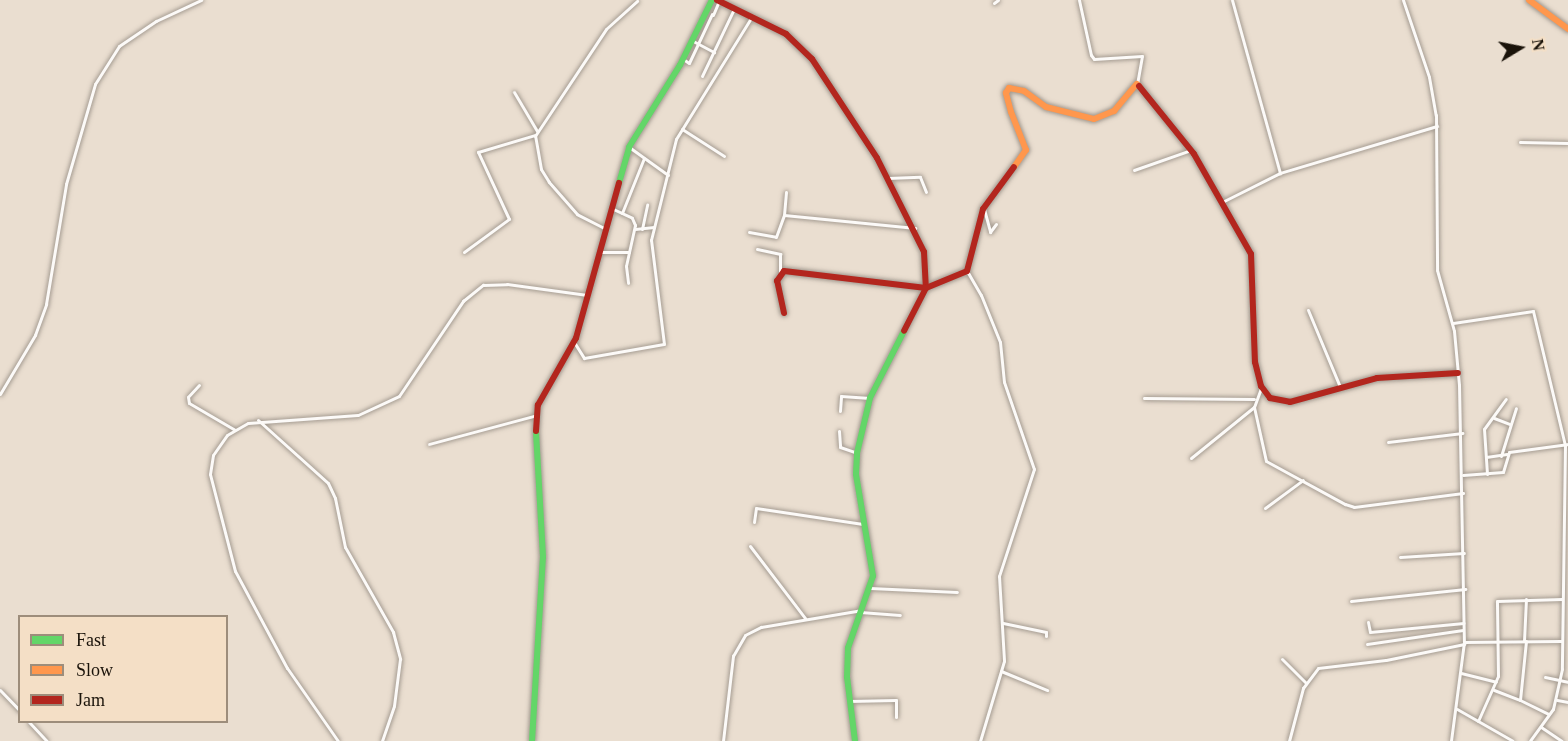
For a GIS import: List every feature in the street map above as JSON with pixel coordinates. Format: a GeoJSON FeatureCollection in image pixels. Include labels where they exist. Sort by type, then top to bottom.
{"type":"FeatureCollection","features":[{"type":"Feature","properties":{"kind":"street"},"geometry":{"type":"LineString","coordinates":[[0,394],[35,335],[46,304],[66,184],[95,84],[119,46],[156,21],[201,0]]}},
{"type":"Feature","properties":{"kind":"street"},"geometry":{"type":"LineString","coordinates":[[532,741],[543,557],[535,450],[541,394],[574,342],[604,228],[629,147],[683,59],[696,43],[712,0]]}},
{"type":"Feature","properties":{"kind":"street"},"geometry":{"type":"LineString","coordinates":[[709,13],[718,0],[786,34],[812,59],[887,178],[915,228],[924,252],[926,288],[870,398],[857,453],[856,474],[873,564],[870,588],[848,648],[849,701],[855,741]]}},
{"type":"Feature","properties":{"kind":"street"},"geometry":{"type":"LineString","coordinates":[[994,3],[998,0]]}},
{"type":"Feature","properties":{"kind":"street"},"geometry":{"type":"LineString","coordinates":[[980,741],[1005,649],[999,576],[1034,469],[1004,382],[1000,342],[981,295],[967,271],[983,209],[1026,150],[1011,112],[1006,93],[1009,88],[1024,91],[1046,107],[1094,119],[1114,111],[1137,84],[1142,56],[1090,56],[1079,0]]}},
{"type":"Feature","properties":{"kind":"street"},"geometry":{"type":"LineString","coordinates":[[1232,0],[1280,173]]}},
{"type":"Feature","properties":{"kind":"street"},"geometry":{"type":"LineString","coordinates":[[1403,0],[1429,77],[1437,126],[1437,270],[1453,323],[1462,433],[1464,643],[1450,741]]}},
{"type":"Feature","properties":{"kind":"street"},"geometry":{"type":"LineString","coordinates":[[1529,0],[1568,29]]}},
{"type":"Feature","properties":{"kind":"street"},"geometry":{"type":"LineString","coordinates":[[464,252],[508,219],[478,152],[537,133],[550,119],[579,66],[606,29],[637,1]]}},
{"type":"Feature","properties":{"kind":"street"},"geometry":{"type":"LineString","coordinates":[[702,76],[735,8]]}},
{"type":"Feature","properties":{"kind":"street"},"geometry":{"type":"LineString","coordinates":[[574,342],[584,358],[664,344],[651,252],[668,175],[682,129],[752,16]]}},
{"type":"Feature","properties":{"kind":"street"},"geometry":{"type":"LineString","coordinates":[[696,43],[714,52]]}},
{"type":"Feature","properties":{"kind":"street"},"geometry":{"type":"LineString","coordinates":[[1137,84],[1191,150],[1251,254],[1255,362],[1261,386],[1270,398],[1283,403],[1377,378],[1458,373]]}},
{"type":"Feature","properties":{"kind":"street"},"geometry":{"type":"LineString","coordinates":[[514,92],[537,133],[541,169],[549,182],[576,214],[604,228]]}},
{"type":"Feature","properties":{"kind":"street"},"geometry":{"type":"LineString","coordinates":[[1220,203],[1280,173],[1437,126]]}},
{"type":"Feature","properties":{"kind":"street"},"geometry":{"type":"LineString","coordinates":[[682,129],[724,156]]}},
{"type":"Feature","properties":{"kind":"street"},"geometry":{"type":"LineString","coordinates":[[1520,142],[1568,143]]}},
{"type":"Feature","properties":{"kind":"street"},"geometry":{"type":"LineString","coordinates":[[629,147],[668,175]]}},
{"type":"Feature","properties":{"kind":"street"},"geometry":{"type":"LineString","coordinates":[[1134,170],[1191,150]]}},
{"type":"Feature","properties":{"kind":"street"},"geometry":{"type":"LineString","coordinates":[[622,213],[644,158]]}},
{"type":"Feature","properties":{"kind":"street"},"geometry":{"type":"LineString","coordinates":[[887,178],[920,177],[927,192]]}},
{"type":"Feature","properties":{"kind":"street"},"geometry":{"type":"LineString","coordinates":[[749,232],[776,237],[784,215],[786,192]]}},
{"type":"Feature","properties":{"kind":"street"},"geometry":{"type":"LineString","coordinates":[[642,229],[647,205]]}},
{"type":"Feature","properties":{"kind":"street"},"geometry":{"type":"LineString","coordinates":[[611,208],[634,221],[628,282]]}},
{"type":"Feature","properties":{"kind":"street"},"geometry":{"type":"LineString","coordinates":[[983,209],[990,232],[996,224]]}},
{"type":"Feature","properties":{"kind":"street"},"geometry":{"type":"LineString","coordinates":[[784,215],[915,228]]}},
{"type":"Feature","properties":{"kind":"street"},"geometry":{"type":"LineString","coordinates":[[635,229],[655,227]]}},
{"type":"Feature","properties":{"kind":"street"},"geometry":{"type":"LineString","coordinates":[[757,249],[780,254],[777,287],[784,313]]}},
{"type":"Feature","properties":{"kind":"street"},"geometry":{"type":"LineString","coordinates":[[598,252],[630,252]]}},
{"type":"Feature","properties":{"kind":"street"},"geometry":{"type":"LineString","coordinates":[[780,272],[926,288],[967,271]]}},
{"type":"Feature","properties":{"kind":"street"},"geometry":{"type":"LineString","coordinates":[[338,741],[286,668],[235,571],[210,474],[213,455],[235,430],[258,420],[358,415],[399,396],[463,301],[483,285],[507,284],[587,295]]}},
{"type":"Feature","properties":{"kind":"street"},"geometry":{"type":"LineString","coordinates":[[1308,310],[1340,387]]}},
{"type":"Feature","properties":{"kind":"street"},"geometry":{"type":"LineString","coordinates":[[1453,323],[1533,311],[1566,444],[1560,682],[1557,700],[1530,741]]}},
{"type":"Feature","properties":{"kind":"street"},"geometry":{"type":"LineString","coordinates":[[199,385],[188,397],[189,403],[235,430]]}},
{"type":"Feature","properties":{"kind":"street"},"geometry":{"type":"LineString","coordinates":[[1261,386],[1254,399],[1254,407],[1266,460],[1351,507],[1463,493]]}},
{"type":"Feature","properties":{"kind":"street"},"geometry":{"type":"LineString","coordinates":[[840,411],[841,396],[870,398]]}},
{"type":"Feature","properties":{"kind":"street"},"geometry":{"type":"LineString","coordinates":[[1144,398],[1254,399]]}},
{"type":"Feature","properties":{"kind":"street"},"geometry":{"type":"LineString","coordinates":[[1487,474],[1484,429],[1506,399]]}},
{"type":"Feature","properties":{"kind":"street"},"geometry":{"type":"LineString","coordinates":[[1191,458],[1254,407]]}},
{"type":"Feature","properties":{"kind":"street"},"geometry":{"type":"LineString","coordinates":[[1501,456],[1516,408]]}},
{"type":"Feature","properties":{"kind":"street"},"geometry":{"type":"LineString","coordinates":[[429,444],[537,415]]}},
{"type":"Feature","properties":{"kind":"street"},"geometry":{"type":"LineString","coordinates":[[1494,418],[1510,424]]}},
{"type":"Feature","properties":{"kind":"street"},"geometry":{"type":"LineString","coordinates":[[258,420],[328,483],[335,498],[345,547],[393,632],[400,659],[394,706],[382,741]]}},
{"type":"Feature","properties":{"kind":"street"},"geometry":{"type":"LineString","coordinates":[[839,431],[840,447],[857,453]]}},
{"type":"Feature","properties":{"kind":"street"},"geometry":{"type":"LineString","coordinates":[[1388,442],[1462,433]]}},
{"type":"Feature","properties":{"kind":"street"},"geometry":{"type":"LineString","coordinates":[[1486,457],[1566,444]]}},
{"type":"Feature","properties":{"kind":"street"},"geometry":{"type":"LineString","coordinates":[[1463,476],[1503,472],[1507,454]]}},
{"type":"Feature","properties":{"kind":"street"},"geometry":{"type":"LineString","coordinates":[[1265,508],[1303,480]]}},
{"type":"Feature","properties":{"kind":"street"},"geometry":{"type":"LineString","coordinates":[[754,522],[756,508],[865,524]]}},
{"type":"Feature","properties":{"kind":"street"},"geometry":{"type":"LineString","coordinates":[[750,546],[805,618]]}},
{"type":"Feature","properties":{"kind":"street"},"geometry":{"type":"LineString","coordinates":[[1400,557],[1464,553]]}},
{"type":"Feature","properties":{"kind":"street"},"geometry":{"type":"LineString","coordinates":[[870,588],[957,592]]}},
{"type":"Feature","properties":{"kind":"street"},"geometry":{"type":"LineString","coordinates":[[1350,601],[1465,589]]}},
{"type":"Feature","properties":{"kind":"street"},"geometry":{"type":"LineString","coordinates":[[1520,700],[1526,599]]}},
{"type":"Feature","properties":{"kind":"street"},"geometry":{"type":"LineString","coordinates":[[1478,721],[1496,682],[1499,642],[1497,601],[1562,599]]}},
{"type":"Feature","properties":{"kind":"street"},"geometry":{"type":"LineString","coordinates":[[723,741],[733,656],[745,635],[761,627],[805,618],[860,611],[900,615]]}},
{"type":"Feature","properties":{"kind":"street"},"geometry":{"type":"LineString","coordinates":[[1368,622],[1370,632],[1464,623]]}},
{"type":"Feature","properties":{"kind":"street"},"geometry":{"type":"LineString","coordinates":[[1003,623],[1046,632],[1046,636]]}},
{"type":"Feature","properties":{"kind":"street"},"geometry":{"type":"LineString","coordinates":[[1367,644],[1464,630]]}},
{"type":"Feature","properties":{"kind":"street"},"geometry":{"type":"LineString","coordinates":[[1289,741],[1306,683],[1318,668],[1386,660],[1464,643],[1568,637]]}},
{"type":"Feature","properties":{"kind":"street"},"geometry":{"type":"LineString","coordinates":[[1282,659],[1306,683]]}},
{"type":"Feature","properties":{"kind":"street"},"geometry":{"type":"LineString","coordinates":[[1000,671],[1047,690]]}},
{"type":"Feature","properties":{"kind":"street"},"geometry":{"type":"LineString","coordinates":[[1461,674],[1496,682]]}},
{"type":"Feature","properties":{"kind":"street"},"geometry":{"type":"LineString","coordinates":[[1545,677],[1568,682]]}},
{"type":"Feature","properties":{"kind":"street"},"geometry":{"type":"LineString","coordinates":[[0,690],[18,709]]}},
{"type":"Feature","properties":{"kind":"street"},"geometry":{"type":"LineString","coordinates":[[1494,690],[1549,714]]}},
{"type":"Feature","properties":{"kind":"street"},"geometry":{"type":"LineString","coordinates":[[849,701],[896,700],[896,717]]}},
{"type":"Feature","properties":{"kind":"street"},"geometry":{"type":"LineString","coordinates":[[1557,700],[1568,702]]}},
{"type":"Feature","properties":{"kind":"street"},"geometry":{"type":"LineString","coordinates":[[1456,709],[1513,741]]}},
{"type":"Feature","properties":{"kind":"street"},"geometry":{"type":"LineString","coordinates":[[30,723],[47,741]]}},
{"type":"Feature","properties":{"kind":"street"},"geometry":{"type":"LineString","coordinates":[[1540,727],[1562,741]]}},
{"type":"Feature","properties":{"kind":"traffic: fast"},"geometry":{"type":"LineString","coordinates":[[619,183],[629,147],[680,65],[712,0]]}},
{"type":"Feature","properties":{"kind":"traffic: fast"},"geometry":{"type":"LineString","coordinates":[[855,741],[847,677],[848,648],[873,576],[856,474],[857,453],[870,398],[904,331]]}},
{"type":"Feature","properties":{"kind":"traffic: fast"},"geometry":{"type":"LineString","coordinates":[[532,741],[543,557],[536,431]]}},
{"type":"Feature","properties":{"kind":"traffic: slow"},"geometry":{"type":"LineString","coordinates":[[1529,0],[1568,29]]}},
{"type":"Feature","properties":{"kind":"traffic: slow"},"geometry":{"type":"LineString","coordinates":[[1014,167],[1026,150],[1011,112],[1006,93],[1009,88],[1024,91],[1046,107],[1094,119],[1114,111],[1137,84],[1139,86]]}},
{"type":"Feature","properties":{"kind":"traffic: jam"},"geometry":{"type":"LineString","coordinates":[[717,0],[786,34],[812,59],[877,158],[924,252],[926,288],[904,331]]}},
{"type":"Feature","properties":{"kind":"traffic: jam"},"geometry":{"type":"LineString","coordinates":[[1139,86],[1194,154],[1251,254],[1255,362],[1261,386],[1270,398],[1290,402],[1377,378],[1458,373]]}},
{"type":"Feature","properties":{"kind":"traffic: jam"},"geometry":{"type":"LineString","coordinates":[[784,313],[777,281],[784,271],[926,288],[967,271],[983,209],[1014,167]]}},
{"type":"Feature","properties":{"kind":"traffic: jam"},"geometry":{"type":"LineString","coordinates":[[536,431],[538,405],[576,338],[619,183]]}}]}
